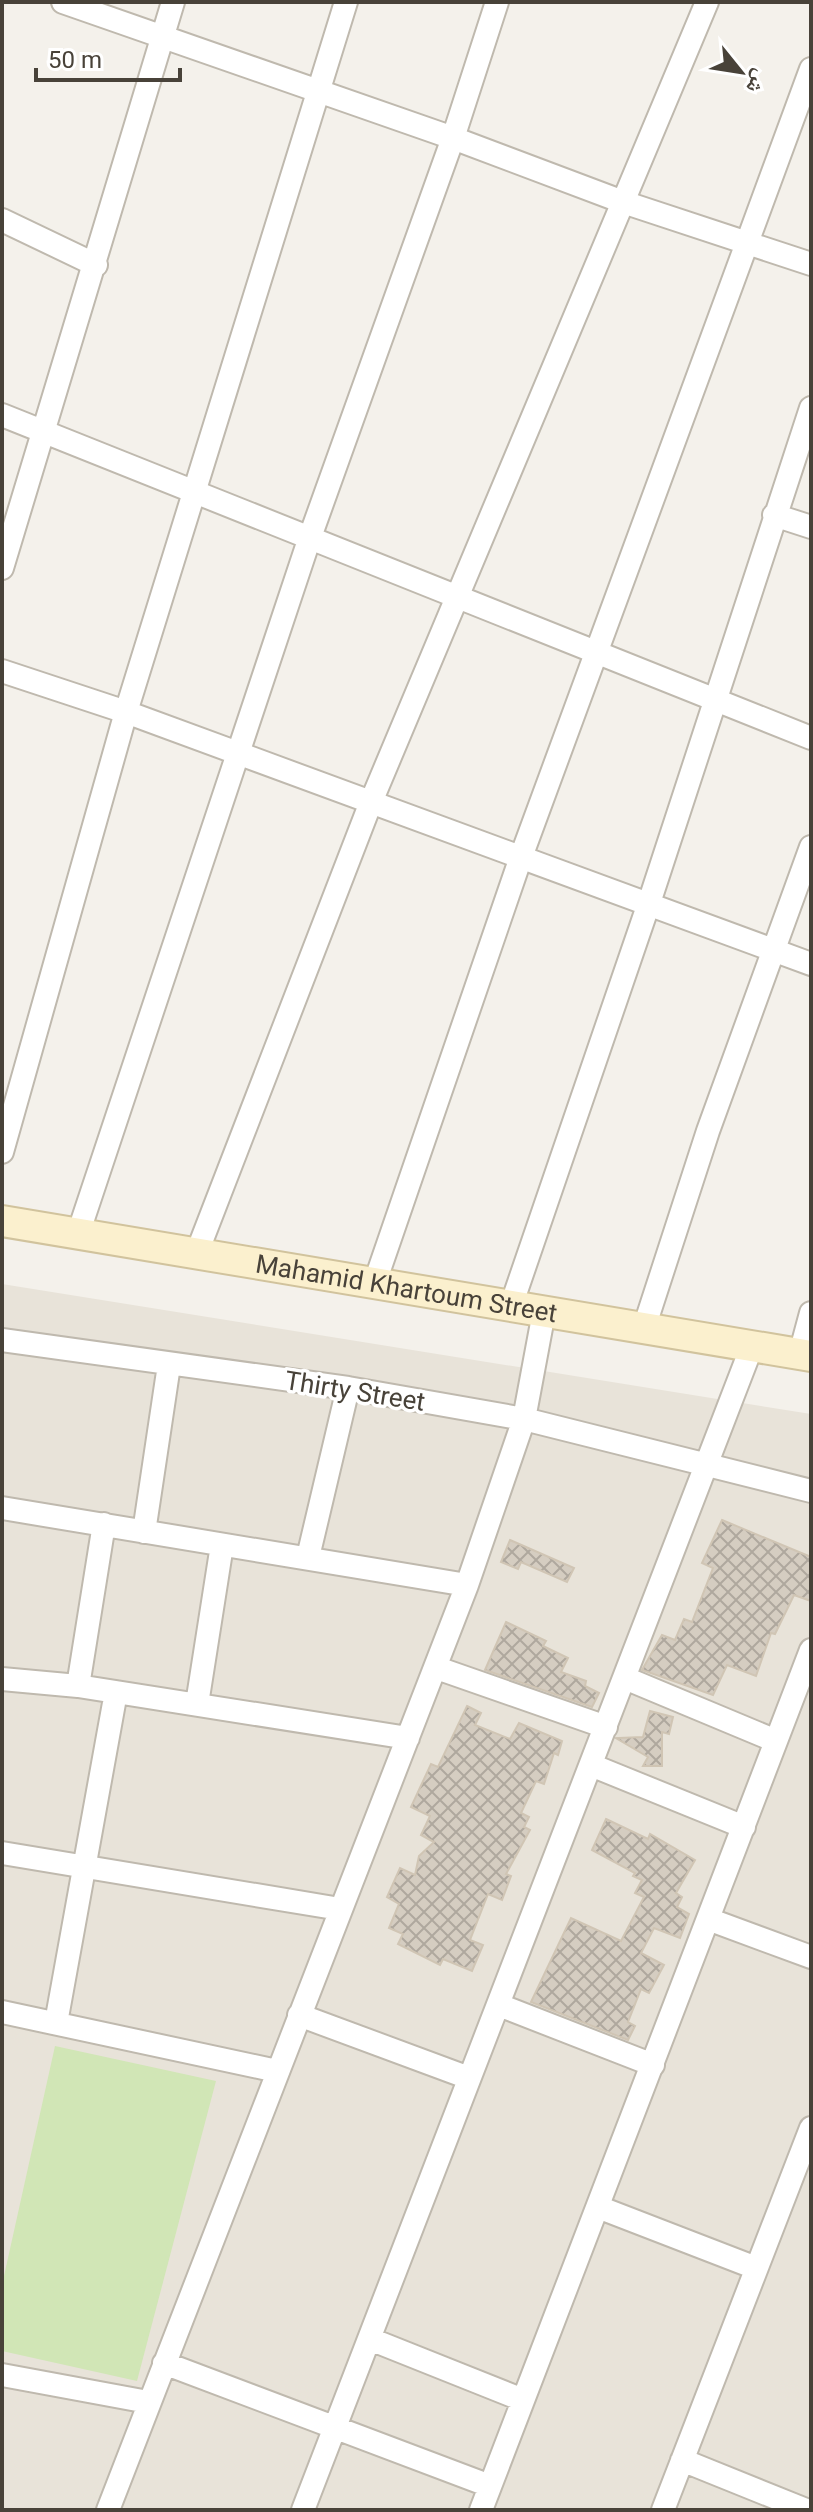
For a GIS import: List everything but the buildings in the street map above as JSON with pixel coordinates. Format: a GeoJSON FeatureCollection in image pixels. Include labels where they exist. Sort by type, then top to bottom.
{"type":"FeatureCollection","features":[{"type":"Feature","properties":{"kind":"street"},"geometry":{"type":"LineString","coordinates":[[2,568],[173,2]]}},
{"type":"Feature","properties":{"kind":"street"},"geometry":{"type":"LineString","coordinates":[[2,1152],[126,712],[346,2]]}},
{"type":"Feature","properties":{"kind":"street"},"geometry":{"type":"LineString","coordinates":[[78,1234],[310,537],[453,138],[497,2]]}},
{"type":"Feature","properties":{"kind":"street"},"geometry":{"type":"LineString","coordinates":[[196,1255],[279,1033],[371,802],[707,2]]}},
{"type":"Feature","properties":{"kind":"street"},"geometry":{"type":"LineString","coordinates":[[66,3],[453,138],[623,202],[811,264]]}},
{"type":"Feature","properties":{"kind":"street"},"geometry":{"type":"LineString","coordinates":[[374,1285],[521,857],[811,69]]}},
{"type":"Feature","properties":{"kind":"street"},"geometry":{"type":"LineString","coordinates":[[2,220],[96,265]]}},
{"type":"Feature","properties":{"kind":"street"},"geometry":{"type":"LineString","coordinates":[[512,1303],[649,903],[811,408]]}},
{"type":"Feature","properties":{"kind":"street"},"geometry":{"type":"LineString","coordinates":[[2,415],[811,738]]}},
{"type":"Feature","properties":{"kind":"street"},"geometry":{"type":"LineString","coordinates":[[774,515],[811,527]]}},
{"type":"Feature","properties":{"kind":"street"},"geometry":{"type":"LineString","coordinates":[[2,671],[126,712],[811,964]]}},
{"type":"Feature","properties":{"kind":"street"},"geometry":{"type":"LineString","coordinates":[[644,1328],[708,1131],[811,847]]}},
{"type":"Feature","properties":{"kind":"street","name":"Mahamid Khartoum Street"},"geometry":{"type":"LineString","coordinates":[[2,1221],[374,1285],[512,1303],[544,1312],[806,1355]]}},
{"type":"Feature","properties":{"kind":"street"},"geometry":{"type":"LineString","coordinates":[[108,2510],[340,1909],[437,1668],[524,1419],[544,1312]]}},
{"type":"Feature","properties":{"kind":"street"},"geometry":{"type":"LineString","coordinates":[[806,1355],[811,1313]]}},
{"type":"Feature","properties":{"kind":"street","name":"Thirty Street"},"geometry":{"type":"LineString","coordinates":[[2,1340],[348,1388],[524,1419],[811,1491]]}},
{"type":"Feature","properties":{"kind":"street"},"geometry":{"type":"LineString","coordinates":[[303,2510],[752,1346]]}},
{"type":"Feature","properties":{"kind":"street"},"geometry":{"type":"LineString","coordinates":[[144,1532],[169,1365]]}},
{"type":"Feature","properties":{"kind":"street"},"geometry":{"type":"LineString","coordinates":[[308,1557],[348,1388]]}},
{"type":"Feature","properties":{"kind":"street"},"geometry":{"type":"LineString","coordinates":[[2,1508],[467,1585]]}},
{"type":"Feature","properties":{"kind":"street"},"geometry":{"type":"LineString","coordinates":[[78,1686],[104,1524]]}},
{"type":"Feature","properties":{"kind":"street"},"geometry":{"type":"LineString","coordinates":[[197,1704],[222,1545]]}},
{"type":"Feature","properties":{"kind":"street"},"geometry":{"type":"LineString","coordinates":[[481,2510],[811,1650]]}},
{"type":"Feature","properties":{"kind":"street"},"geometry":{"type":"LineString","coordinates":[[437,1668],[606,1727]]}},
{"type":"Feature","properties":{"kind":"street"},"geometry":{"type":"LineString","coordinates":[[625,1678],[776,1741]]}},
{"type":"Feature","properties":{"kind":"street"},"geometry":{"type":"LineString","coordinates":[[2,1679],[78,1686],[408,1738]]}},
{"type":"Feature","properties":{"kind":"street"},"geometry":{"type":"LineString","coordinates":[[56,2023],[116,1692]]}},
{"type":"Feature","properties":{"kind":"street"},"geometry":{"type":"LineString","coordinates":[[591,1765],[744,1827]]}},
{"type":"Feature","properties":{"kind":"street"},"geometry":{"type":"LineString","coordinates":[[2,1853],[340,1909]]}},
{"type":"Feature","properties":{"kind":"street"},"geometry":{"type":"LineString","coordinates":[[708,1919],[811,1957]]}},
{"type":"Feature","properties":{"kind":"street"},"geometry":{"type":"LineString","coordinates":[[499,2005],[653,2065]]}},
{"type":"Feature","properties":{"kind":"street"},"geometry":{"type":"LineString","coordinates":[[2,2012],[277,2071]]}},
{"type":"Feature","properties":{"kind":"street"},"geometry":{"type":"LineString","coordinates":[[299,2015],[469,2078]]}},
{"type":"Feature","properties":{"kind":"street"},"geometry":{"type":"LineString","coordinates":[[663,2510],[811,2130]]}},
{"type":"Feature","properties":{"kind":"street"},"geometry":{"type":"LineString","coordinates":[[598,2207],[756,2268]]}},
{"type":"Feature","properties":{"kind":"street"},"geometry":{"type":"LineString","coordinates":[[370,2339],[523,2400]]}},
{"type":"Feature","properties":{"kind":"street"},"geometry":{"type":"LineString","coordinates":[[164,2363],[490,2486]]}},
{"type":"Feature","properties":{"kind":"street"},"geometry":{"type":"LineString","coordinates":[[2,2375],[148,2402]]}},
{"type":"Feature","properties":{"kind":"street"},"geometry":{"type":"LineString","coordinates":[[682,2460],[806,2510]]}},
{"type":"Feature","properties":{"kind":"shaded area"},"geometry":{"type":"Polygon","coordinates":[[[2,1284],[811,1414],[811,2510],[2,2510],[2,1284]]]}},
{"type":"Feature","properties":{"kind":"green space"},"geometry":{"type":"Polygon","coordinates":[[[55,2046],[216,2081],[137,2381],[2,2351],[2,2285],[55,2046]]]}}]}
